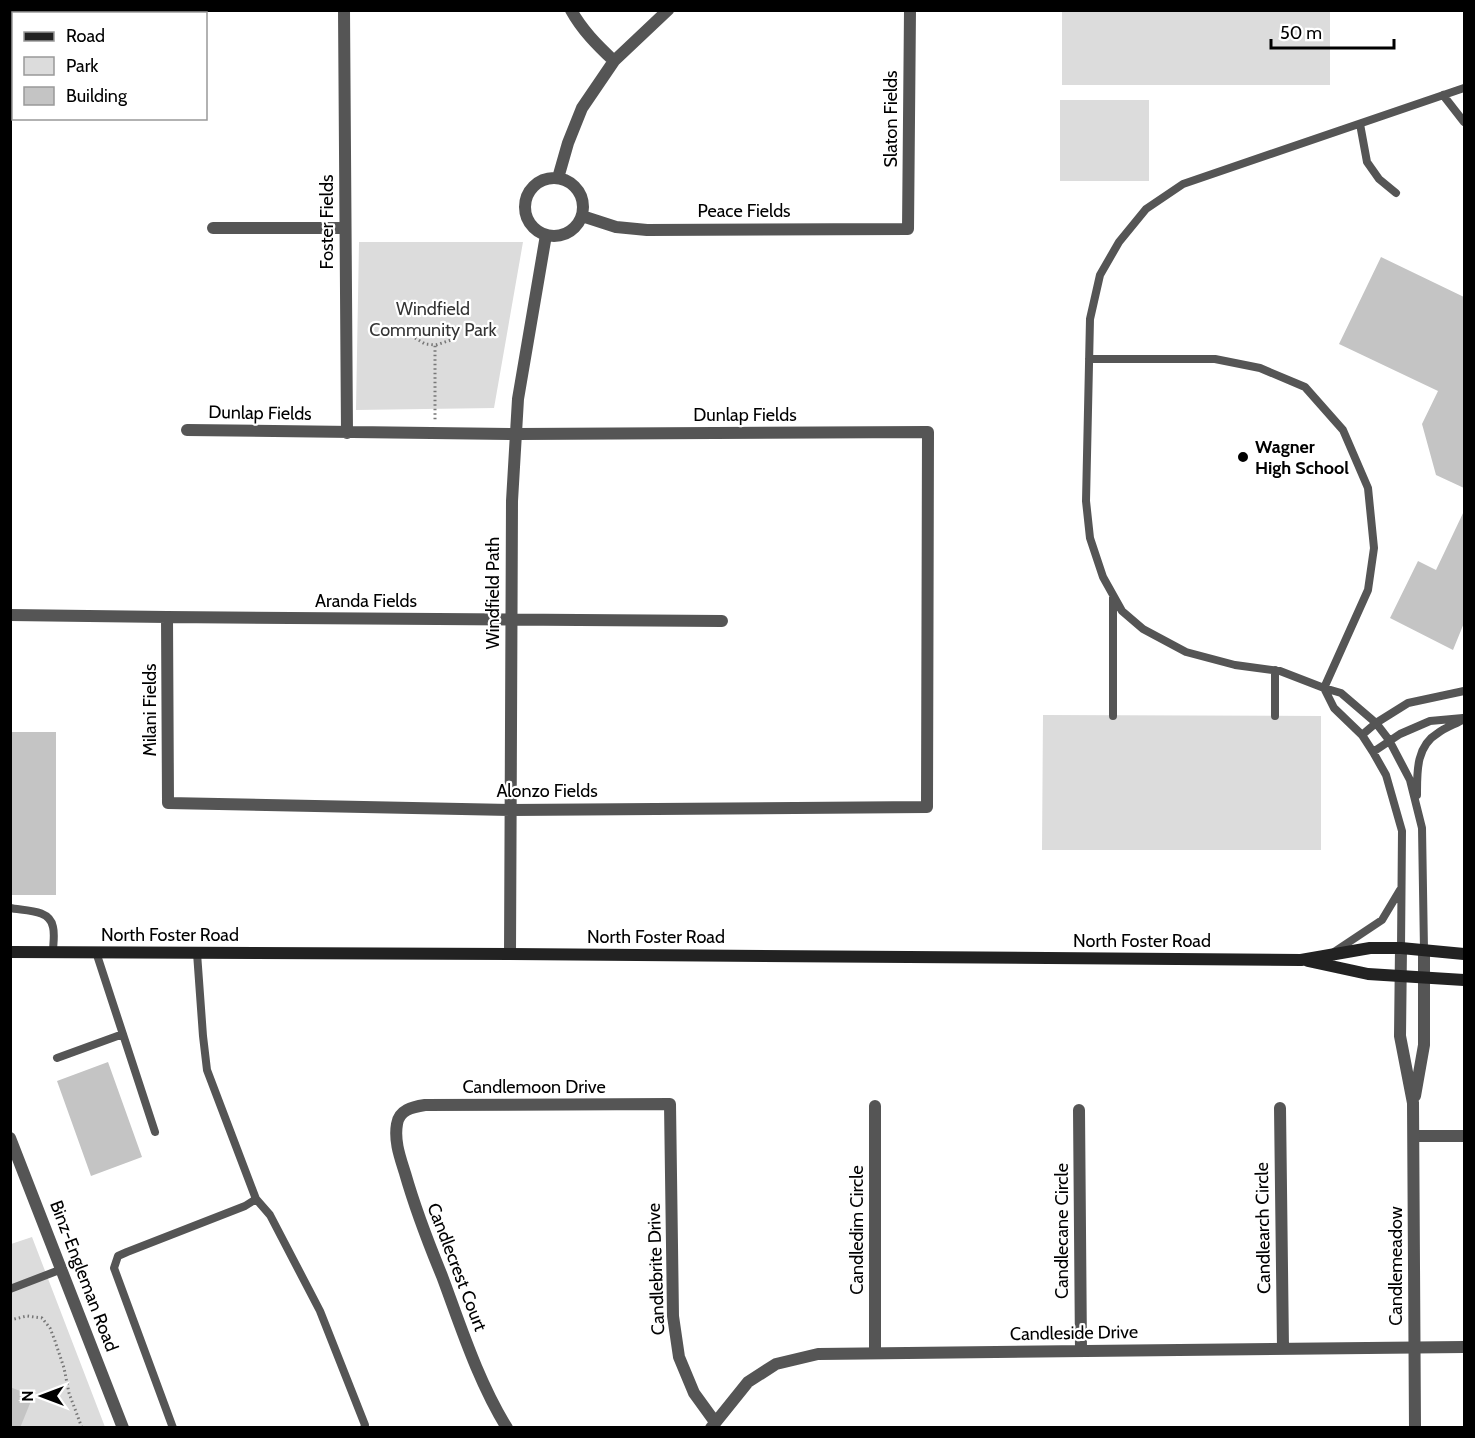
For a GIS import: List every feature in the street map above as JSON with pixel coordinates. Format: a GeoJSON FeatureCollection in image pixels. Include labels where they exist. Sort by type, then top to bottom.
{"type":"FeatureCollection","features":[{"type":"Feature","properties":{"kind":"main road","name":"North Foster Road"},"geometry":{"type":"LineString","coordinates":[[10,952],[1301,960],[1370,948],[1401,948],[1464,954]]}},
{"type":"Feature","properties":{"kind":"main road","name":"North Foster Road"},"geometry":{"type":"LineString","coordinates":[[1301,960],[1368,974],[1464,980]]}},
{"type":"Feature","properties":{"kind":"street","name":"Foster Fields"},"geometry":{"type":"LineString","coordinates":[[344,10],[347,433]]}},
{"type":"Feature","properties":{"kind":"street"},"geometry":{"type":"LineString","coordinates":[[570,10],[580,27],[614,61]]}},
{"type":"Feature","properties":{"kind":"street"},"geometry":{"type":"LineString","coordinates":[[558,178],[568,143],[582,108],[614,61],[668,10]]}},
{"type":"Feature","properties":{"kind":"street","name":"Slaton Fields"},"geometry":{"type":"LineString","coordinates":[[908,229],[910,10]]}},
{"type":"Feature","properties":{"kind":"street"},"geometry":{"type":"LineString","coordinates":[[558,178],[568,181],[576,188],[581,196],[582,216],[577,226],[568,233],[557,236],[546,235],[536,230],[529,222],[526,201],[530,191],[538,183],[558,178]]}},
{"type":"Feature","properties":{"kind":"street","name":"Peace Fields"},"geometry":{"type":"LineString","coordinates":[[582,216],[616,227],[647,230],[908,229]]}},
{"type":"Feature","properties":{"kind":"street"},"geometry":{"type":"LineString","coordinates":[[213,228],[344,228]]}},
{"type":"Feature","properties":{"kind":"street","name":"Windfield Path"},"geometry":{"type":"LineString","coordinates":[[510,954],[512,501],[518,399],[546,235]]}},
{"type":"Feature","properties":{"kind":"street","name":"Dunlap Fields"},"geometry":{"type":"LineString","coordinates":[[187,430],[435,434],[928,432],[927,807]]}},
{"type":"Feature","properties":{"kind":"street","name":"Aranda Fields"},"geometry":{"type":"LineString","coordinates":[[10,615],[722,621]]}},
{"type":"Feature","properties":{"kind":"street","name":"Milani Fields"},"geometry":{"type":"LineString","coordinates":[[167,617],[168,803]]}},
{"type":"Feature","properties":{"kind":"street","name":"Alonzo Fields"},"geometry":{"type":"LineString","coordinates":[[168,803],[511,810],[927,807]]}},
{"type":"Feature","properties":{"kind":"street","name":"Candlemeadow"},"geometry":{"type":"LineString","coordinates":[[1401,948],[1400,1036],[1413,1104],[1414,1136],[1415,1428]]}},
{"type":"Feature","properties":{"kind":"street","name":"Candlemeadow"},"geometry":{"type":"LineString","coordinates":[[1413,1104],[1424,1045],[1424,950]]}},
{"type":"Feature","properties":{"kind":"street","name":"Candlemoon Drive"},"geometry":{"type":"LineString","coordinates":[[401,1114],[414,1106],[424,1105],[670,1104]]}},
{"type":"Feature","properties":{"kind":"street","name":"Candlebrite Drive"},"geometry":{"type":"LineString","coordinates":[[670,1104],[673,1316],[679,1357],[694,1393],[713,1425]]}},
{"type":"Feature","properties":{"kind":"street","name":"Candledim Circle"},"geometry":{"type":"LineString","coordinates":[[875,1106],[875,1353]]}},
{"type":"Feature","properties":{"kind":"street","name":"Candlearch Circle"},"geometry":{"type":"LineString","coordinates":[[1280,1108],[1283,1348]]}},
{"type":"Feature","properties":{"kind":"street","name":"Candlecane Circle"},"geometry":{"type":"LineString","coordinates":[[1079,1110],[1081,1351]]}},
{"type":"Feature","properties":{"kind":"street","name":"Candlecrest Court"},"geometry":{"type":"LineString","coordinates":[[401,1114],[397,1123],[396,1142],[413,1202],[482,1381],[507,1428]]}},
{"type":"Feature","properties":{"kind":"street"},"geometry":{"type":"LineString","coordinates":[[1414,1136],[1464,1136]]}},
{"type":"Feature","properties":{"kind":"street","name":"Binz-Engleman Road"},"geometry":{"type":"LineString","coordinates":[[11,1143],[123,1428]]}},
{"type":"Feature","properties":{"kind":"street","name":"Candleside Drive"},"geometry":{"type":"LineString","coordinates":[[713,1425],[748,1382],[776,1364],[818,1354],[1464,1347]]}},
{"type":"Feature","properties":{"kind":"lane"},"geometry":{"type":"LineString","coordinates":[[1424,950],[1422,828],[1410,780],[1389,740],[1376,723],[1341,693],[1275,670],[1235,665],[1186,652],[1143,629],[1122,611],[1103,577],[1090,538],[1086,501],[1090,319],[1101,275],[1119,242],[1146,209],[1183,184],[1464,88]]}},
{"type":"Feature","properties":{"kind":"lane"},"geometry":{"type":"LineString","coordinates":[[1443,95],[1464,122]]}},
{"type":"Feature","properties":{"kind":"lane"},"geometry":{"type":"LineString","coordinates":[[1360,124],[1367,162],[1379,179],[1396,193]]}},
{"type":"Feature","properties":{"kind":"lane"},"geometry":{"type":"LineString","coordinates":[[1089,359],[1215,359],[1260,368],[1305,387],[1343,430],[1368,488],[1374,548],[1368,590],[1324,688]]}},
{"type":"Feature","properties":{"kind":"lane"},"geometry":{"type":"LineString","coordinates":[[1113,594],[1113,716]]}},
{"type":"Feature","properties":{"kind":"lane"},"geometry":{"type":"LineString","coordinates":[[1275,670],[1275,716]]}},
{"type":"Feature","properties":{"kind":"lane"},"geometry":{"type":"LineString","coordinates":[[1324,688],[1334,708],[1362,735],[1386,775],[1402,831],[1401,948]]}},
{"type":"Feature","properties":{"kind":"lane"},"geometry":{"type":"LineString","coordinates":[[1362,735],[1376,723],[1408,703],[1464,691]]}},
{"type":"Feature","properties":{"kind":"lane"},"geometry":{"type":"LineString","coordinates":[[1373,752],[1400,734],[1430,721],[1464,719]]}},
{"type":"Feature","properties":{"kind":"lane"},"geometry":{"type":"LineString","coordinates":[[1418,811],[1417,774],[1421,751],[1436,734],[1464,719]]}},
{"type":"Feature","properties":{"kind":"lane"},"geometry":{"type":"LineString","coordinates":[[1329,955],[1382,920],[1401,889]]}},
{"type":"Feature","properties":{"kind":"lane"},"geometry":{"type":"LineString","coordinates":[[10,908],[41,912],[50,918],[54,927],[54,952]]}},
{"type":"Feature","properties":{"kind":"lane"},"geometry":{"type":"LineString","coordinates":[[96,952],[155,1132]]}},
{"type":"Feature","properties":{"kind":"lane"},"geometry":{"type":"LineString","coordinates":[[197,953],[202,1035],[207,1070],[256,1199],[270,1215],[320,1311],[365,1425],[364,1428]]}},
{"type":"Feature","properties":{"kind":"lane"},"geometry":{"type":"LineString","coordinates":[[57,1058],[123,1034]]}},
{"type":"Feature","properties":{"kind":"lane"},"geometry":{"type":"LineString","coordinates":[[173,1428],[114,1268],[118,1256],[245,1206],[256,1199]]}},
{"type":"Feature","properties":{"kind":"lane"},"geometry":{"type":"LineString","coordinates":[[10,1290],[62,1269]]}},
{"type":"Feature","properties":{"kind":"path"},"geometry":{"type":"LineString","coordinates":[[415,338],[425,344],[435,345],[451,340]]}},
{"type":"Feature","properties":{"kind":"path"},"geometry":{"type":"LineString","coordinates":[[435,345],[435,434]]}},
{"type":"Feature","properties":{"kind":"path"},"geometry":{"type":"LineString","coordinates":[[10,1320],[27,1316],[42,1318],[50,1328],[82,1428]]}},
{"type":"Feature","properties":{"kind":"green space"},"geometry":{"type":"Polygon","coordinates":[[[1062,11],[1330,11],[1330,85],[1062,85],[1062,11]]]}},
{"type":"Feature","properties":{"kind":"green space"},"geometry":{"type":"Polygon","coordinates":[[[1060,100],[1149,100],[1149,181],[1060,181],[1060,100]]]}},
{"type":"Feature","properties":{"kind":"green space","name":"Windfield Community Park"},"geometry":{"type":"Polygon","coordinates":[[[359,242],[523,242],[494,408],[356,410],[359,242]]]}},
{"type":"Feature","properties":{"kind":"green space"},"geometry":{"type":"Polygon","coordinates":[[[1043,715],[1321,716],[1321,850],[1042,850],[1043,715]]]}},
{"type":"Feature","properties":{"kind":"green space"},"geometry":{"type":"Polygon","coordinates":[[[32,1237],[105,1427],[11,1428],[11,1244],[32,1237]]]}},
{"type":"Feature","properties":{"kind":"building"},"geometry":{"type":"Polygon","coordinates":[[[1381,257],[1464,297],[1464,488],[1436,475],[1422,424],[1438,391],[1339,344],[1381,257]]]}},
{"type":"Feature","properties":{"kind":"building"},"geometry":{"type":"Polygon","coordinates":[[[1464,511],[1464,623],[1453,650],[1390,618],[1418,561],[1436,570],[1464,511]]]}},
{"type":"Feature","properties":{"kind":"building"},"geometry":{"type":"Polygon","coordinates":[[[10,732],[56,732],[56,895],[10,895],[10,732]]]}},
{"type":"Feature","properties":{"kind":"building"},"geometry":{"type":"Polygon","coordinates":[[[108,1062],[142,1157],[91,1176],[57,1081],[108,1062]]]}},
{"type":"Feature","properties":{"kind":"building"},"geometry":{"type":"Polygon","coordinates":[[[10,1387],[33,1396],[20,1428],[10,1428],[10,1387]]]}},
{"type":"Feature","properties":{"kind":"place","name":"Wagner High School"},"geometry":{"type":"Point","coordinates":[1243,457]}}]}
